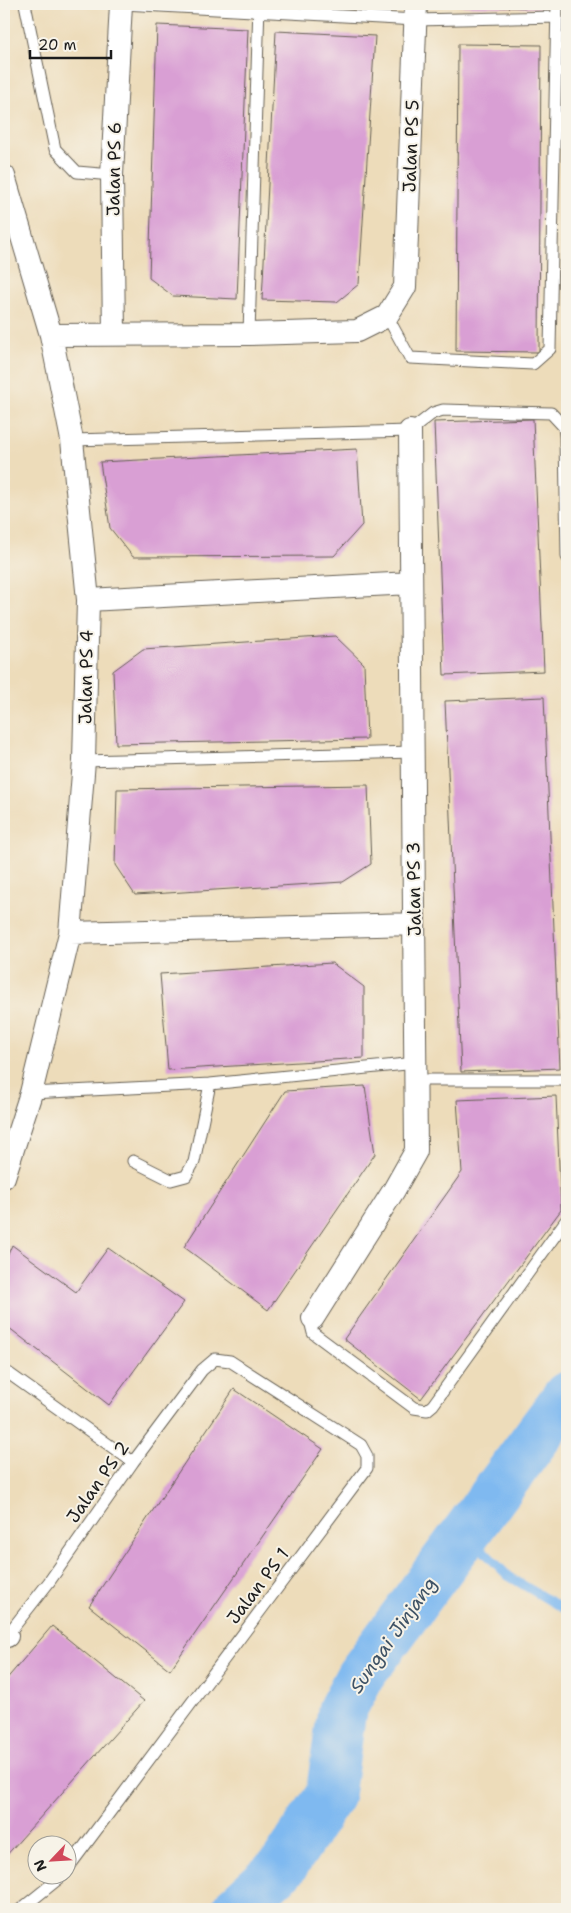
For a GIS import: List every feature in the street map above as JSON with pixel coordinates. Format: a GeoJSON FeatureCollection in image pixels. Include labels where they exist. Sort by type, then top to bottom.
{"type":"FeatureCollection","features":[{"type":"Feature","properties":{"kind":"street","name":"Jalan PS 6"},"geometry":{"type":"LineString","coordinates":[[114,334],[112,175],[122,4]]}},
{"type":"Feature","properties":{"kind":"street","name":"Jalan PS 5"},"geometry":{"type":"LineString","coordinates":[[387,316],[405,288],[416,12]]}},
{"type":"Feature","properties":{"kind":"street","name":"Jalan PS 4"},"geometry":{"type":"LineString","coordinates":[[4,176],[52,334],[72,440],[88,600],[84,761],[70,933],[31,1093],[4,1177]]}},
{"type":"Feature","properties":{"kind":"street"},"geometry":{"type":"LineString","coordinates":[[52,334],[249,334],[357,331],[387,316]]}},
{"type":"Feature","properties":{"kind":"street","name":"Jalan PS 3"},"geometry":{"type":"LineString","coordinates":[[312,1318],[394,1190],[416,1151],[410,431]]}},
{"type":"Feature","properties":{"kind":"street"},"geometry":{"type":"LineString","coordinates":[[88,600],[411,582]]}},
{"type":"Feature","properties":{"kind":"street"},"geometry":{"type":"LineString","coordinates":[[70,933],[414,924]]}},
{"type":"Feature","properties":{"kind":"lane"},"geometry":{"type":"LineString","coordinates":[[25,4],[55,149],[77,172],[112,175]]}},
{"type":"Feature","properties":{"kind":"lane"},"geometry":{"type":"LineString","coordinates":[[122,4],[557,18]]}},
{"type":"Feature","properties":{"kind":"lane"},"geometry":{"type":"LineString","coordinates":[[387,316],[410,358],[533,364],[550,349],[557,4]]}},
{"type":"Feature","properties":{"kind":"lane"},"geometry":{"type":"LineString","coordinates":[[249,334],[259,7]]}},
{"type":"Feature","properties":{"kind":"lane"},"geometry":{"type":"LineString","coordinates":[[72,440],[410,431],[433,413],[443,410],[551,413],[564,427],[567,557]]}},
{"type":"Feature","properties":{"kind":"lane"},"geometry":{"type":"LineString","coordinates":[[84,761],[413,752]]}},
{"type":"Feature","properties":{"kind":"lane"},"geometry":{"type":"LineString","coordinates":[[31,1093],[416,1071],[567,1080]]}},
{"type":"Feature","properties":{"kind":"lane"},"geometry":{"type":"LineString","coordinates":[[133,1161],[171,1180],[186,1176],[194,1162],[210,1084]]}},
{"type":"Feature","properties":{"kind":"lane"},"geometry":{"type":"LineString","coordinates":[[312,1318],[313,1333],[414,1408],[427,1410],[433,1405],[567,1219]]}},
{"type":"Feature","properties":{"kind":"lane","name":"Jalan PS 2"},"geometry":{"type":"LineString","coordinates":[[5,1637],[49,1582],[132,1462],[202,1370],[215,1359],[230,1361]]}},
{"type":"Feature","properties":{"kind":"lane","name":"Jalan PS 1"},"geometry":{"type":"LineString","coordinates":[[78,1855],[367,1468],[367,1456],[361,1445],[230,1361]]}},
{"type":"Feature","properties":{"kind":"lane"},"geometry":{"type":"LineString","coordinates":[[4,1370],[132,1462]]}},
{"type":"Feature","properties":{"kind":"lane"},"geometry":{"type":"LineString","coordinates":[[21,1909],[50,1886]]}},
{"type":"Feature","properties":{"kind":"building"},"geometry":{"type":"Polygon","coordinates":[[[459,4],[541,4],[541,8],[459,6],[459,4]]]}},
{"type":"Feature","properties":{"kind":"building"},"geometry":{"type":"Polygon","coordinates":[[[157,25],[248,29],[237,299],[173,296],[149,278],[157,25]]]}},
{"type":"Feature","properties":{"kind":"building"},"geometry":{"type":"Polygon","coordinates":[[[276,31],[375,36],[359,284],[337,302],[262,300],[276,31]]]}},
{"type":"Feature","properties":{"kind":"building"},"geometry":{"type":"Polygon","coordinates":[[[458,44],[541,45],[539,352],[456,351],[458,44]]]}},
{"type":"Feature","properties":{"kind":"building"},"geometry":{"type":"Polygon","coordinates":[[[533,419],[544,671],[444,675],[434,422],[533,419]]]}},
{"type":"Feature","properties":{"kind":"building"},"geometry":{"type":"Polygon","coordinates":[[[357,449],[362,525],[334,556],[133,557],[110,528],[100,462],[357,449]]]}},
{"type":"Feature","properties":{"kind":"building"},"geometry":{"type":"Polygon","coordinates":[[[335,636],[364,664],[367,739],[116,744],[113,671],[143,649],[335,636]]]}},
{"type":"Feature","properties":{"kind":"building"},"geometry":{"type":"Polygon","coordinates":[[[544,697],[560,1068],[461,1072],[445,701],[544,697]]]}},
{"type":"Feature","properties":{"kind":"building"},"geometry":{"type":"Polygon","coordinates":[[[368,785],[371,864],[343,882],[135,895],[115,865],[117,789],[368,785]]]}},
{"type":"Feature","properties":{"kind":"building"},"geometry":{"type":"Polygon","coordinates":[[[332,963],[364,987],[364,1058],[168,1070],[160,974],[332,963]]]}},
{"type":"Feature","properties":{"kind":"building"},"geometry":{"type":"Polygon","coordinates":[[[365,1086],[375,1154],[268,1310],[184,1247],[285,1091],[365,1086]]]}},
{"type":"Feature","properties":{"kind":"building"},"geometry":{"type":"Polygon","coordinates":[[[556,1096],[561,1210],[421,1399],[344,1339],[462,1172],[457,1100],[556,1096]]]}},
{"type":"Feature","properties":{"kind":"building"},"geometry":{"type":"Polygon","coordinates":[[[12,1245],[76,1292],[108,1248],[184,1302],[109,1405],[4,1324],[4,1264],[12,1245]]]}},
{"type":"Feature","properties":{"kind":"building"},"geometry":{"type":"Polygon","coordinates":[[[234,1389],[323,1449],[170,1670],[89,1606],[234,1389]]]}},
{"type":"Feature","properties":{"kind":"building"},"geometry":{"type":"Polygon","coordinates":[[[52,1626],[144,1701],[4,1858],[4,1682],[52,1626]]]}},
{"type":"Feature","properties":{"kind":"waterway","name":"Sungai Jinjang"},"geometry":{"type":"LineString","coordinates":[[236,1909],[284,1865],[330,1795],[342,1710],[360,1676],[567,1396]]}},
{"type":"Feature","properties":{"kind":"waterway"},"geometry":{"type":"LineString","coordinates":[[466,1533],[508,1576],[567,1611]]}}]}
